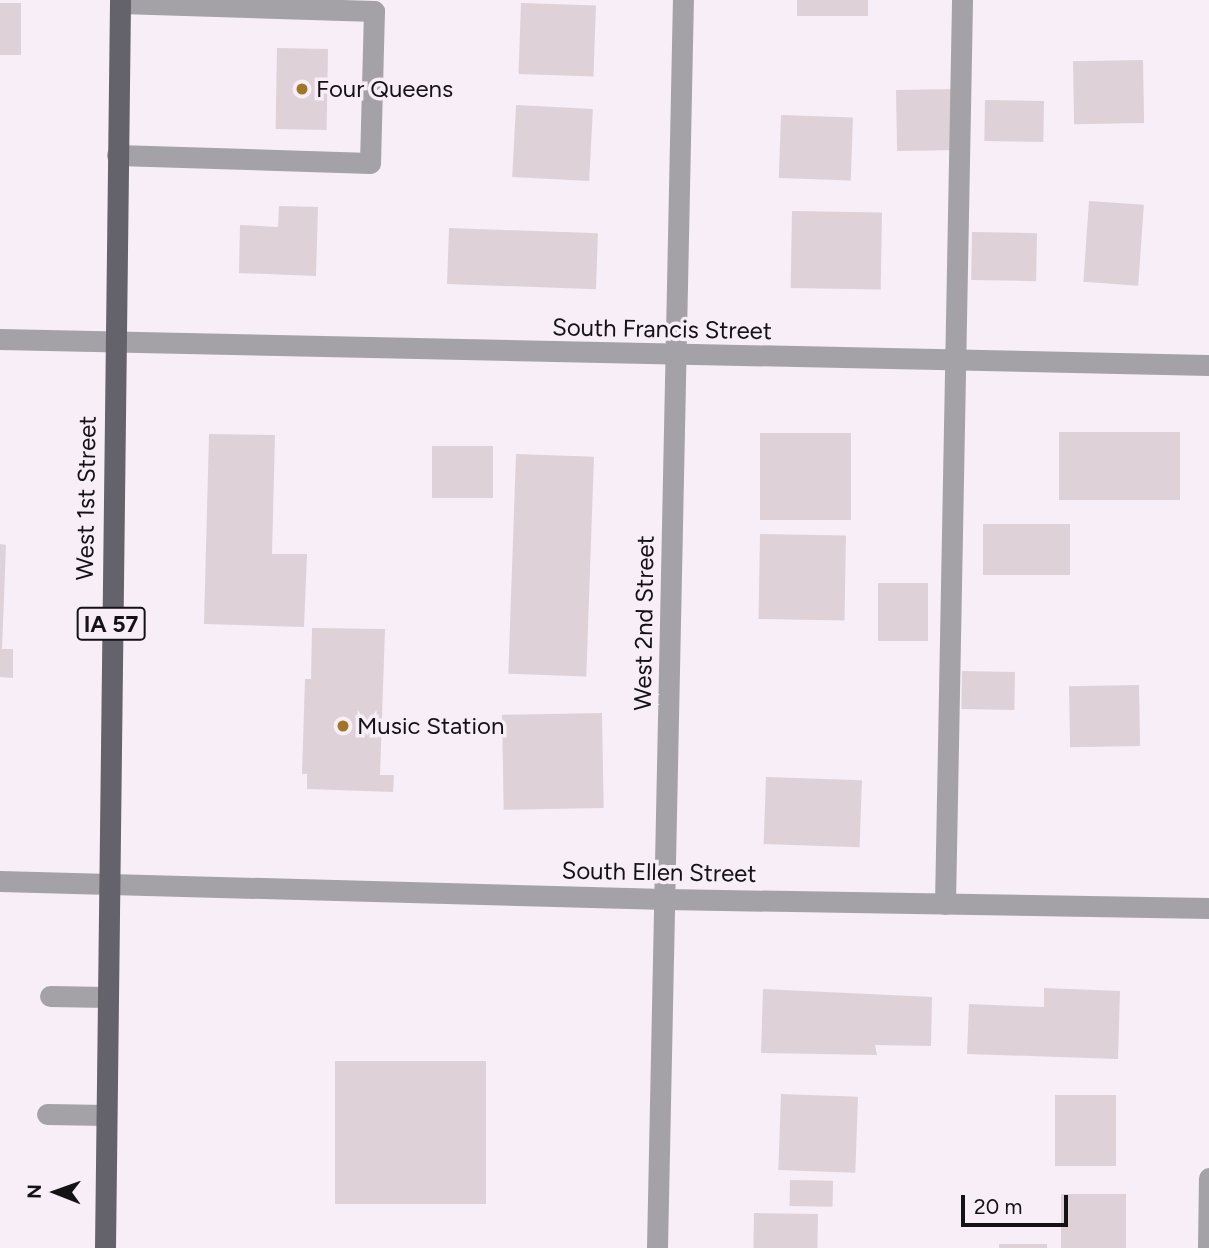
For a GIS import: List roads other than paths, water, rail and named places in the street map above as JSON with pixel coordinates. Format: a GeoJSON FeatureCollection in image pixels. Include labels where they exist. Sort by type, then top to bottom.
{"type":"FeatureCollection","features":[{"type":"Feature","properties":{"kind":"main road","name":"West 1st Street"},"geometry":{"type":"LineString","coordinates":[[105,1248],[120,2]]}},
{"type":"Feature","properties":{"kind":"street","name":"West 2nd Street"},"geometry":{"type":"LineString","coordinates":[[657,1248],[683,0]]}},
{"type":"Feature","properties":{"kind":"street"},"geometry":{"type":"LineString","coordinates":[[945,904],[962,0]]}},
{"type":"Feature","properties":{"kind":"street"},"geometry":{"type":"LineString","coordinates":[[117,155],[370,163],[374,11],[120,2]]}},
{"type":"Feature","properties":{"kind":"street","name":"South Francis Street"},"geometry":{"type":"LineString","coordinates":[[0,339],[675,356],[1209,365]]}},
{"type":"Feature","properties":{"kind":"street","name":"South Ellen Street"},"geometry":{"type":"LineString","coordinates":[[0,881],[665,899],[1209,908]]}},
{"type":"Feature","properties":{"kind":"street"},"geometry":{"type":"LineString","coordinates":[[50,996],[107,997]]}},
{"type":"Feature","properties":{"kind":"street"},"geometry":{"type":"LineString","coordinates":[[47,1114],[106,1115]]}},
{"type":"Feature","properties":{"kind":"street"},"geometry":{"type":"LineString","coordinates":[[1208,1248],[1209,1178]]}},
{"type":"Feature","properties":{"kind":"place","name":"Four Queens"},"geometry":{"type":"Point","coordinates":[302,89]}},
{"type":"Feature","properties":{"kind":"place","name":"Music Station"},"geometry":{"type":"Point","coordinates":[343,726]}}]}
